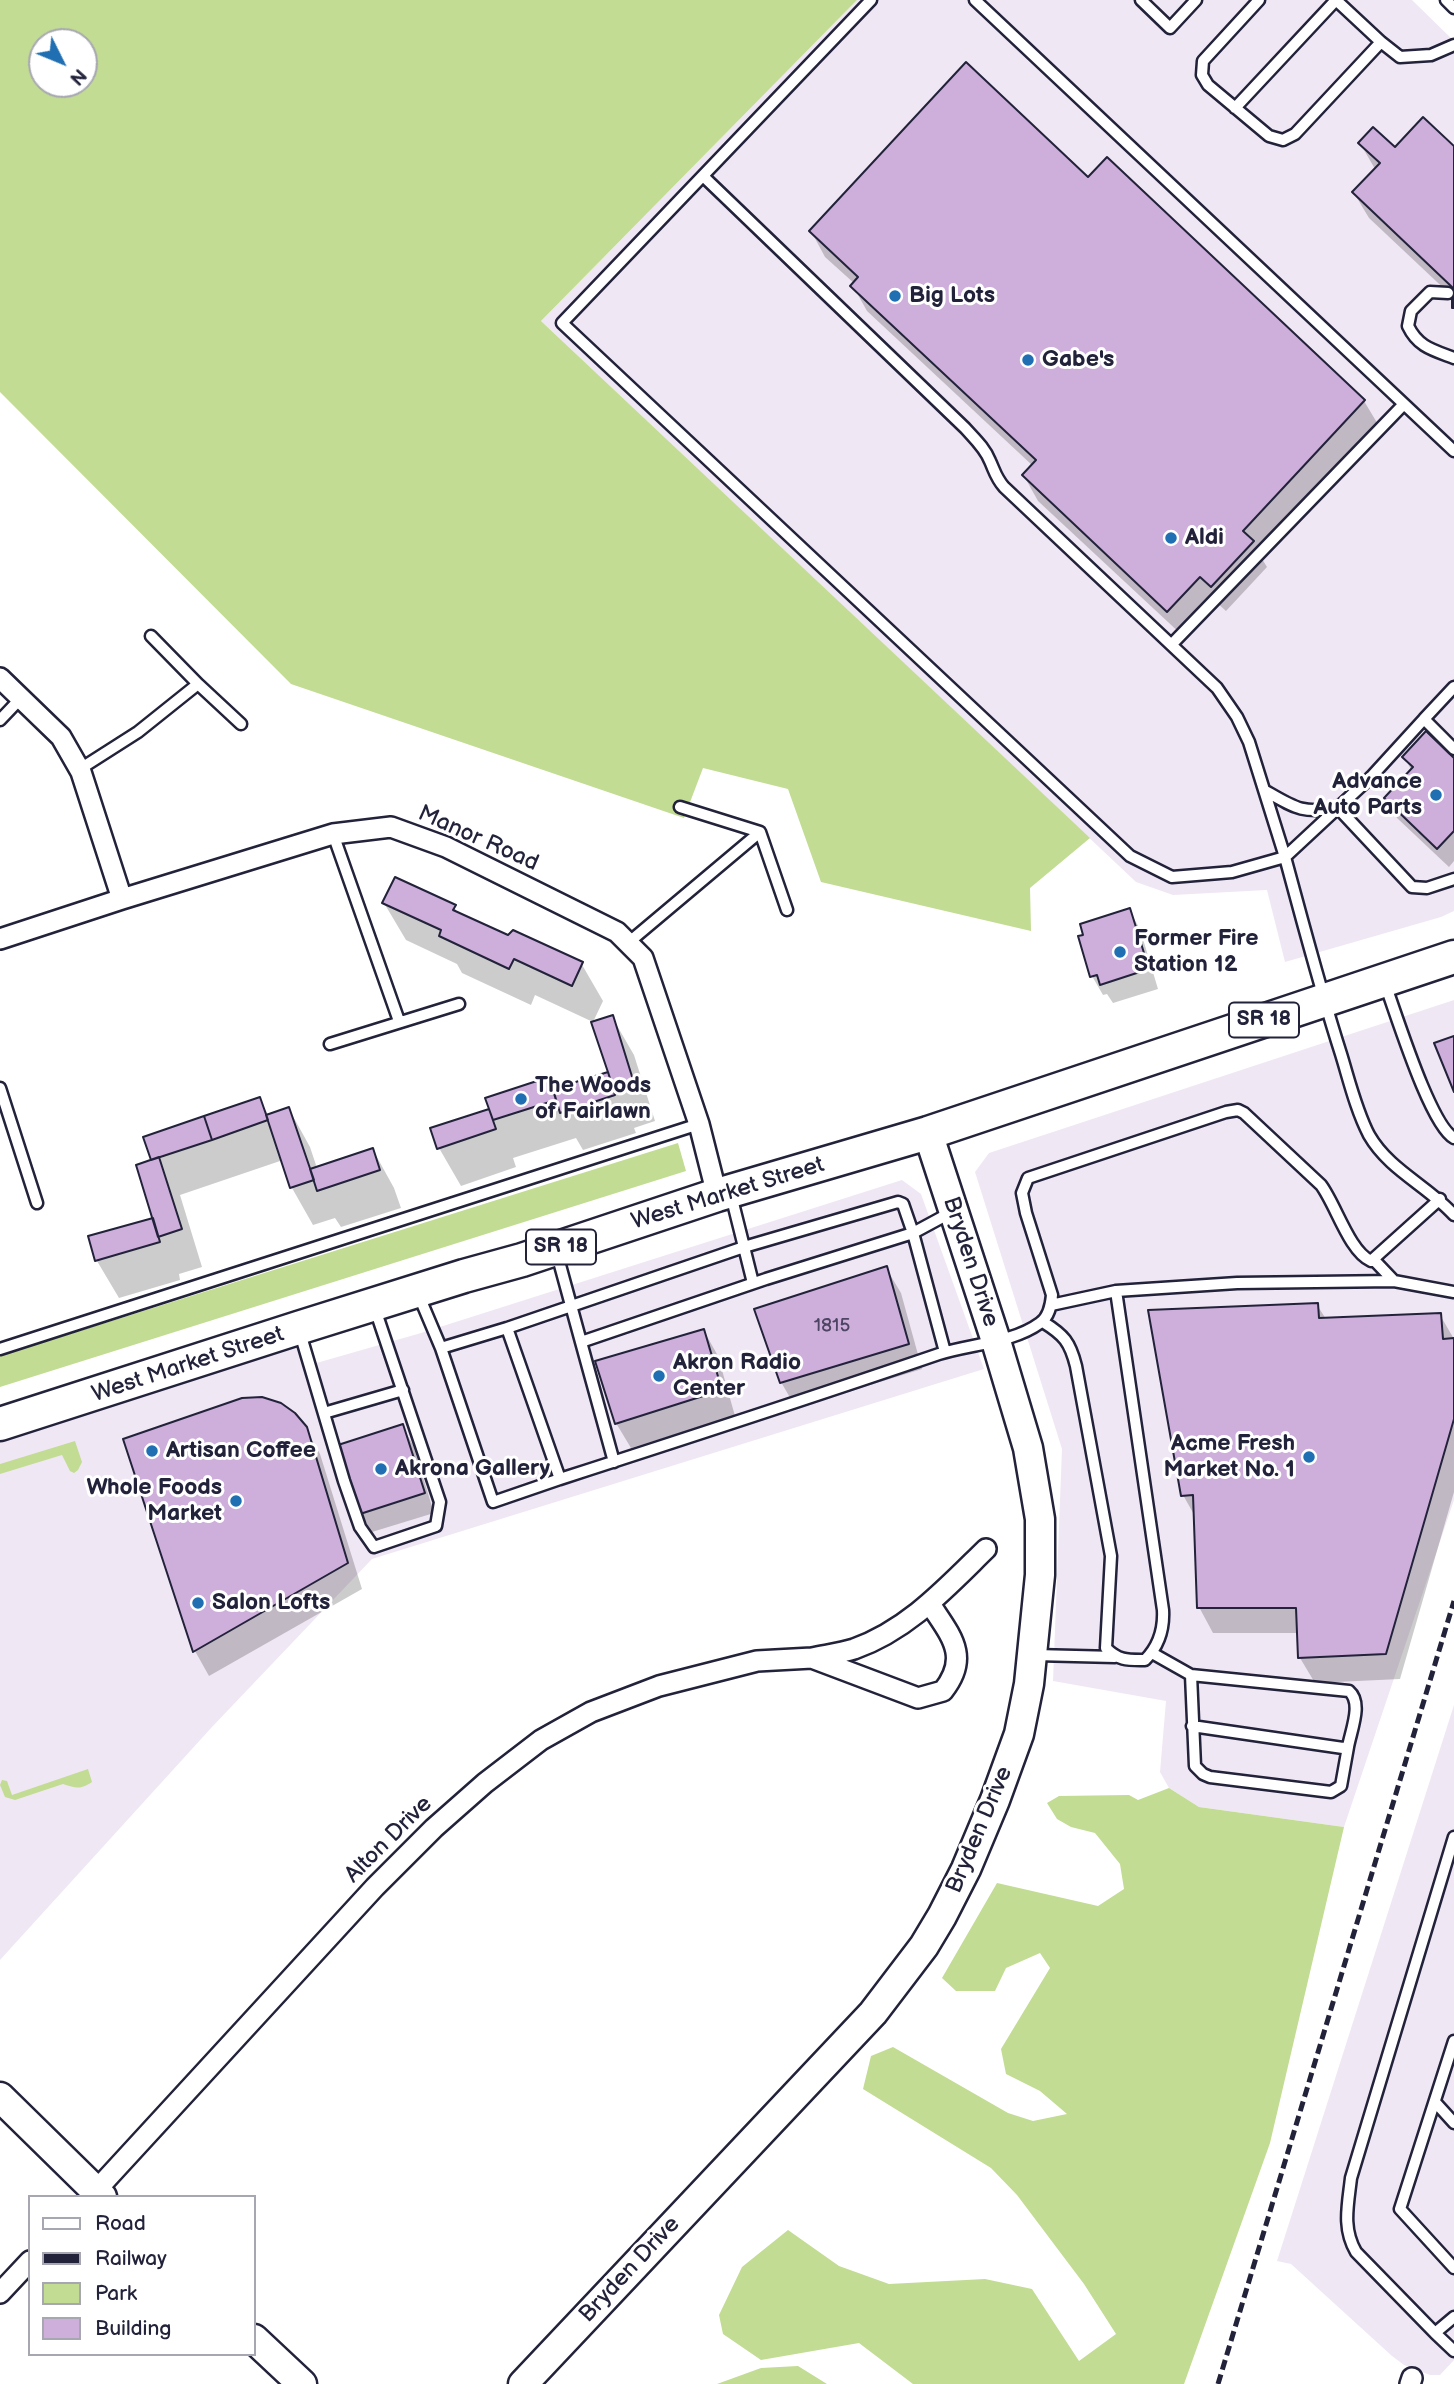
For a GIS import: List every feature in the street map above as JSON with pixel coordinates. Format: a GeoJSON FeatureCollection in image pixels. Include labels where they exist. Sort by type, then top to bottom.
{"type":"FeatureCollection","features":[{"type":"Feature","properties":{"kind":"main road","name":"West Market Street"},"geometry":{"type":"LineString","coordinates":[[0,1424],[298,1328],[556,1249],[724,1193],[928,1133],[1454,957]]}},
{"type":"Feature","properties":{"kind":"street"},"geometry":{"type":"LineString","coordinates":[[0,678],[61,737],[80,769],[122,899]]}},
{"type":"Feature","properties":{"kind":"street","name":"Manor Road"},"geometry":{"type":"LineString","coordinates":[[0,939],[333,834],[391,827],[446,847],[617,932],[643,958],[724,1193]]}},
{"type":"Feature","properties":{"kind":"street","name":"Bryden Drive"},"geometry":{"type":"LineString","coordinates":[[523,2384],[873,2013],[924,1946],[966,1869],[1019,1734],[1033,1655],[1040,1575],[1040,1519],[1028,1448],[928,1133]]}},
{"type":"Feature","properties":{"kind":"street"},"geometry":{"type":"LineString","coordinates":[[930,1604],[986,1549]]}},
{"type":"Feature","properties":{"kind":"street","name":"Alton Drive"},"geometry":{"type":"LineString","coordinates":[[96,2195],[375,1887],[434,1828],[485,1783],[541,1740],[591,1712],[659,1686],[757,1661],[812,1658],[854,1648],[904,1624],[930,1604],[955,1643],[957,1660],[954,1672],[943,1691],[918,1698],[812,1658]]}},
{"type":"Feature","properties":{"kind":"street"},"geometry":{"type":"LineString","coordinates":[[0,2097],[96,2195]]}},
{"type":"Feature","properties":{"kind":"street"},"geometry":{"type":"LineString","coordinates":[[0,2293],[28,2263]]}},
{"type":"Feature","properties":{"kind":"street"},"geometry":{"type":"LineString","coordinates":[[256,2341],[302,2384]]}},
{"type":"Feature","properties":{"kind":"lane"},"geometry":{"type":"LineString","coordinates":[[871,0],[562,323],[1130,856],[1172,877],[1232,872],[1285,857],[1371,777],[1454,687]]}},
{"type":"Feature","properties":{"kind":"lane"},"geometry":{"type":"LineString","coordinates":[[975,0],[1454,451]]}},
{"type":"Feature","properties":{"kind":"lane"},"geometry":{"type":"LineString","coordinates":[[1141,0],[1170,28],[1196,0]]}},
{"type":"Feature","properties":{"kind":"lane"},"geometry":{"type":"LineString","coordinates":[[1259,0],[1203,61],[1202,75],[1208,85],[1269,136],[1283,140],[1295,134],[1381,42]]}},
{"type":"Feature","properties":{"kind":"lane"},"geometry":{"type":"LineString","coordinates":[[1235,108],[1336,0],[1400,57],[1431,55],[1454,45]]}},
{"type":"Feature","properties":{"kind":"lane"},"geometry":{"type":"LineString","coordinates":[[1446,0],[1454,8]]}},
{"type":"Feature","properties":{"kind":"lane"},"geometry":{"type":"LineString","coordinates":[[703,176],[965,428],[990,460],[995,477],[1004,487],[1217,688],[1237,717],[1249,742],[1285,857],[1323,999],[1370,1136],[1399,1171],[1440,1199],[1454,1215]]}},
{"type":"Feature","properties":{"kind":"lane"},"geometry":{"type":"LineString","coordinates":[[1448,293],[1430,292],[1411,311],[1408,326],[1415,340],[1454,358]]}},
{"type":"Feature","properties":{"kind":"lane"},"geometry":{"type":"LineString","coordinates":[[1172,644],[1404,404]]}},
{"type":"Feature","properties":{"kind":"lane"},"geometry":{"type":"LineString","coordinates":[[151,636],[241,724]]}},
{"type":"Feature","properties":{"kind":"lane"},"geometry":{"type":"LineString","coordinates":[[80,769],[138,732],[198,684]]}},
{"type":"Feature","properties":{"kind":"lane"},"geometry":{"type":"LineString","coordinates":[[0,720],[21,698]]}},
{"type":"Feature","properties":{"kind":"lane"},"geometry":{"type":"LineString","coordinates":[[1424,719],[1454,749]]}},
{"type":"Feature","properties":{"kind":"lane"},"geometry":{"type":"LineString","coordinates":[[1264,790],[1289,805],[1313,812],[1338,808]]}},
{"type":"Feature","properties":{"kind":"lane"},"geometry":{"type":"LineString","coordinates":[[680,807],[760,832]]}},
{"type":"Feature","properties":{"kind":"lane"},"geometry":{"type":"LineString","coordinates":[[1338,808],[1412,887],[1427,888],[1454,879]]}},
{"type":"Feature","properties":{"kind":"lane"},"geometry":{"type":"LineString","coordinates":[[760,832],[787,910]]}},
{"type":"Feature","properties":{"kind":"lane"},"geometry":{"type":"LineString","coordinates":[[628,943],[760,832]]}},
{"type":"Feature","properties":{"kind":"lane"},"geometry":{"type":"LineString","coordinates":[[333,834],[399,1021]]}},
{"type":"Feature","properties":{"kind":"lane"},"geometry":{"type":"LineString","coordinates":[[1383,980],[1429,1101],[1439,1122],[1454,1138]]}},
{"type":"Feature","properties":{"kind":"lane"},"geometry":{"type":"LineString","coordinates":[[330,1044],[459,1004]]}},
{"type":"Feature","properties":{"kind":"lane"},"geometry":{"type":"LineString","coordinates":[[0,1088],[37,1203]]}},
{"type":"Feature","properties":{"kind":"lane"},"geometry":{"type":"LineString","coordinates":[[417,1291],[441,1348],[493,1503],[945,1352],[996,1341],[1043,1322],[1051,1305],[1052,1295],[1026,1213],[1023,1193],[1028,1178],[1226,1112],[1238,1110],[1321,1185],[1357,1250],[1366,1259],[1374,1260],[1440,1199]]}},
{"type":"Feature","properties":{"kind":"lane"},"geometry":{"type":"LineString","coordinates":[[0,1349],[699,1125]]}},
{"type":"Feature","properties":{"kind":"lane"},"geometry":{"type":"LineString","coordinates":[[724,1193],[744,1247],[753,1283]]}},
{"type":"Feature","properties":{"kind":"lane"},"geometry":{"type":"LineString","coordinates":[[441,1348],[744,1247],[898,1202],[906,1209],[945,1352]]}},
{"type":"Feature","properties":{"kind":"lane"},"geometry":{"type":"LineString","coordinates":[[581,1342],[753,1283],[913,1233],[953,1211]]}},
{"type":"Feature","properties":{"kind":"lane"},"geometry":{"type":"LineString","coordinates":[[556,1249],[614,1462]]}},
{"type":"Feature","properties":{"kind":"lane"},"geometry":{"type":"LineString","coordinates":[[1374,1260],[1394,1281]]}},
{"type":"Feature","properties":{"kind":"lane"},"geometry":{"type":"LineString","coordinates":[[1051,1305],[1116,1291],[1237,1283],[1394,1281],[1454,1292]]}},
{"type":"Feature","properties":{"kind":"lane"},"geometry":{"type":"LineString","coordinates":[[1033,1655],[1145,1660],[1153,1653],[1164,1625],[1116,1291]]}},
{"type":"Feature","properties":{"kind":"lane"},"geometry":{"type":"LineString","coordinates":[[298,1328],[344,1481],[360,1527],[374,1547],[436,1526],[440,1502],[374,1305]]}},
{"type":"Feature","properties":{"kind":"lane"},"geometry":{"type":"LineString","coordinates":[[1043,1322],[1064,1337],[1072,1348],[1076,1366],[1111,1556],[1106,1648],[1115,1657]]}},
{"type":"Feature","properties":{"kind":"lane"},"geometry":{"type":"LineString","coordinates":[[507,1328],[560,1479]]}},
{"type":"Feature","properties":{"kind":"lane"},"geometry":{"type":"LineString","coordinates":[[324,1413],[403,1390]]}},
{"type":"Feature","properties":{"kind":"lane"},"geometry":{"type":"LineString","coordinates":[[1153,1653],[1191,1675],[1349,1691],[1356,1703],[1341,1786],[1331,1792],[1203,1774],[1195,1766],[1191,1675]]}},
{"type":"Feature","properties":{"kind":"lane"},"geometry":{"type":"LineString","coordinates":[[1192,1726],[1343,1748],[1348,1746]]}},
{"type":"Feature","properties":{"kind":"lane"},"geometry":{"type":"LineString","coordinates":[[1454,1837],[1351,2178],[1346,2223],[1350,2242],[1356,2252],[1454,2351]]}},
{"type":"Feature","properties":{"kind":"lane"},"geometry":{"type":"LineString","coordinates":[[1454,2040],[1400,2209],[1454,2268]]}},
{"type":"Feature","properties":{"kind":"lane"},"geometry":{"type":"LineString","coordinates":[[1435,2102],[1454,2123]]}},
{"type":"Feature","properties":{"kind":"lane"},"geometry":{"type":"LineString","coordinates":[[1436,2333],[1454,2316]]}},
{"type":"Feature","properties":{"kind":"shaded area"},"geometry":{"type":"Polygon","coordinates":[[[857,0],[1412,0],[1454,41],[1454,911],[1285,962],[1267,890],[1173,895],[1136,882],[541,321],[857,0]]]}},
{"type":"Feature","properties":{"kind":"shaded area"},"geometry":{"type":"Polygon","coordinates":[[[1454,1000],[1454,1500],[1344,1827],[1199,1807],[1169,1788],[1160,1772],[1166,1701],[1053,1681],[1062,1449],[975,1172],[989,1153],[1454,1000]]]}},
{"type":"Feature","properties":{"kind":"shaded area"},"geometry":{"type":"Polygon","coordinates":[[[902,1180],[921,1194],[984,1369],[372,1559],[212,1727],[0,1960],[0,1424],[295,1331],[306,1366],[421,1333],[902,1180]]]}},
{"type":"Feature","properties":{"kind":"shaded area"},"geometry":{"type":"Polygon","coordinates":[[[1454,1705],[1454,2360],[1440,2375],[1430,2375],[1404,2365],[1291,2264],[1277,2261],[1454,1705]]]}},
{"type":"Feature","properties":{"kind":"green space"},"geometry":{"type":"Polygon","coordinates":[[[0,0],[857,0],[541,321],[1090,838],[1030,888],[1031,931],[821,882],[788,789],[703,768],[684,818],[291,684],[0,392],[0,0]]]}},
{"type":"Feature","properties":{"kind":"green space"},"geometry":{"type":"Polygon","coordinates":[[[678,1143],[686,1171],[0,1387],[0,1356],[678,1143]]]}},
{"type":"Feature","properties":{"kind":"green space"},"geometry":{"type":"Polygon","coordinates":[[[75,1441],[82,1462],[74,1473],[70,1471],[62,1455],[0,1474],[0,1464],[75,1441]]]}},
{"type":"Feature","properties":{"kind":"green space"},"geometry":{"type":"Polygon","coordinates":[[[88,1769],[92,1782],[84,1786],[63,1784],[15,1800],[5,1797],[0,1785],[2,1780],[7,1781],[12,1795],[88,1769]]]}},
{"type":"Feature","properties":{"kind":"green space"},"geometry":{"type":"Polygon","coordinates":[[[1169,1788],[1199,1807],[1344,1827],[1270,2143],[1184,2384],[913,2384],[859,2343],[761,2360],[723,2334],[719,2315],[742,2267],[788,2230],[839,2266],[889,2284],[985,2279],[1032,2289],[1079,2361],[1116,2334],[1084,2284],[1017,2195],[991,2168],[863,2089],[871,2056],[893,2047],[1008,2113],[1033,2121],[1067,2114],[1040,2091],[1006,2074],[1001,2049],[1050,1968],[1040,1953],[1006,1968],[995,1991],[956,1991],[942,1978],[997,1883],[1098,1906],[1124,1889],[1120,1864],[1095,1833],[1071,1827],[1057,1819],[1047,1803],[1059,1796],[1129,1795],[1138,1800],[1169,1788]]]}},
{"type":"Feature","properties":{"kind":"green space"},"geometry":{"type":"Polygon","coordinates":[[[798,2366],[827,2384],[717,2384],[761,2368],[798,2366]]]}},
{"type":"Feature","properties":{"kind":"building"},"geometry":{"type":"Polygon","coordinates":[[[966,62],[1088,177],[1107,157],[1365,400],[1243,531],[1254,541],[1211,587],[1200,577],[1167,612],[1022,475],[1036,460],[850,286],[858,277],[809,231],[966,62]]]}},
{"type":"Feature","properties":{"kind":"building"},"geometry":{"type":"Polygon","coordinates":[[[1423,117],[1454,146],[1454,308],[1452,287],[1352,192],[1380,163],[1358,143],[1373,127],[1395,147],[1423,117]]]}},
{"type":"Feature","properties":{"kind":"building"},"geometry":{"type":"Polygon","coordinates":[[[1426,731],[1454,758],[1454,831],[1437,849],[1384,798],[1413,767],[1402,757],[1426,731]]]}},
{"type":"Feature","properties":{"kind":"building"},"geometry":{"type":"Polygon","coordinates":[[[395,877],[456,905],[453,910],[508,935],[513,930],[583,962],[572,986],[514,959],[509,969],[439,936],[441,930],[382,903],[395,877]]]}},
{"type":"Feature","properties":{"kind":"building"},"geometry":{"type":"Polygon","coordinates":[[[1130,908],[1149,969],[1100,985],[1097,975],[1090,977],[1078,936],[1083,935],[1080,924],[1130,908]]]}},
{"type":"Feature","properties":{"kind":"building","name":"The Woods of Fairlawn"},"geometry":{"type":"Polygon","coordinates":[[[613,1015],[634,1083],[614,1090],[591,1022],[613,1015]]]}},
{"type":"Feature","properties":{"kind":"building"},"geometry":{"type":"Polygon","coordinates":[[[1454,1036],[1454,1092],[1434,1043],[1454,1036]]]}},
{"type":"Feature","properties":{"kind":"building","name":"The Woods of Fairlawn"},"geometry":{"type":"Polygon","coordinates":[[[608,1072],[615,1095],[560,1113],[553,1089],[608,1072]]]}},
{"type":"Feature","properties":{"kind":"building","name":"The Woods of Fairlawn"},"geometry":{"type":"Polygon","coordinates":[[[549,1077],[556,1100],[493,1120],[485,1098],[549,1077]]]}},
{"type":"Feature","properties":{"kind":"building"},"geometry":{"type":"Polygon","coordinates":[[[260,1097],[268,1120],[212,1140],[204,1116],[260,1097]]]}},
{"type":"Feature","properties":{"kind":"building"},"geometry":{"type":"Polygon","coordinates":[[[289,1107],[314,1180],[290,1188],[266,1115],[289,1107]]]}},
{"type":"Feature","properties":{"kind":"building","name":"The Woods of Fairlawn"},"geometry":{"type":"Polygon","coordinates":[[[489,1109],[496,1129],[437,1149],[430,1128],[489,1109]]]}},
{"type":"Feature","properties":{"kind":"building"},"geometry":{"type":"Polygon","coordinates":[[[204,1116],[212,1140],[151,1160],[143,1137],[204,1116]]]}},
{"type":"Feature","properties":{"kind":"building"},"geometry":{"type":"Polygon","coordinates":[[[373,1148],[380,1170],[317,1191],[310,1169],[373,1148]]]}},
{"type":"Feature","properties":{"kind":"building"},"geometry":{"type":"Polygon","coordinates":[[[159,1157],[182,1229],[158,1237],[136,1165],[159,1157]]]}},
{"type":"Feature","properties":{"kind":"building"},"geometry":{"type":"Polygon","coordinates":[[[153,1218],[160,1242],[95,1261],[88,1236],[153,1218]]]}},
{"type":"Feature","properties":{"kind":"building"},"geometry":{"type":"Polygon","coordinates":[[[887,1266],[909,1344],[780,1383],[754,1309],[887,1266]]]}},
{"type":"Feature","properties":{"kind":"building","name":"Acme Fresh Market No. 1"},"geometry":{"type":"Polygon","coordinates":[[[1318,1303],[1319,1318],[1441,1313],[1443,1339],[1454,1338],[1454,1419],[1386,1654],[1298,1658],[1296,1608],[1197,1608],[1193,1495],[1181,1496],[1148,1310],[1318,1303]]]}},
{"type":"Feature","properties":{"kind":"building","name":"Akron Radio Center"},"geometry":{"type":"Polygon","coordinates":[[[704,1329],[722,1390],[615,1424],[595,1361],[704,1329]]]}},
{"type":"Feature","properties":{"kind":"building","name":"Whole Foods Market"},"geometry":{"type":"Polygon","coordinates":[[[262,1397],[281,1403],[295,1413],[307,1427],[348,1563],[193,1652],[123,1439],[242,1398],[262,1397]]]}},
{"type":"Feature","properties":{"kind":"building","name":"Akrona Gallery"},"geometry":{"type":"Polygon","coordinates":[[[403,1424],[425,1493],[360,1514],[338,1445],[403,1424]]]}},
{"type":"Feature","properties":{"kind":"railway"},"geometry":{"type":"LineString","coordinates":[[1218,2384],[1454,1601]]}},
{"type":"Feature","properties":{"kind":"place","name":"Big Lots"},"geometry":{"type":"Point","coordinates":[895,296]}},
{"type":"Feature","properties":{"kind":"place","name":"Gabe's"},"geometry":{"type":"Point","coordinates":[1028,360]}},
{"type":"Feature","properties":{"kind":"place","name":"Aldi"},"geometry":{"type":"Point","coordinates":[1171,538]}},
{"type":"Feature","properties":{"kind":"place","name":"Advance Auto Parts"},"geometry":{"type":"Point","coordinates":[1436,795]}},
{"type":"Feature","properties":{"kind":"place","name":"Former Fire Station 12"},"geometry":{"type":"Point","coordinates":[1120,952]}},
{"type":"Feature","properties":{"kind":"place","name":"The Woods of Fairlawn"},"geometry":{"type":"Point","coordinates":[521,1099]}},
{"type":"Feature","properties":{"kind":"place","name":"Akron Radio Center"},"geometry":{"type":"Point","coordinates":[659,1376]}},
{"type":"Feature","properties":{"kind":"place","name":"Artisan Coffee"},"geometry":{"type":"Point","coordinates":[152,1451]}},
{"type":"Feature","properties":{"kind":"place","name":"Acme Fresh Market No. 1"},"geometry":{"type":"Point","coordinates":[1309,1457]}},
{"type":"Feature","properties":{"kind":"place","name":"Akrona Gallery"},"geometry":{"type":"Point","coordinates":[381,1469]}},
{"type":"Feature","properties":{"kind":"place","name":"Whole Foods Market"},"geometry":{"type":"Point","coordinates":[236,1501]}},
{"type":"Feature","properties":{"kind":"place","name":"Salon Lofts"},"geometry":{"type":"Point","coordinates":[198,1603]}}]}
